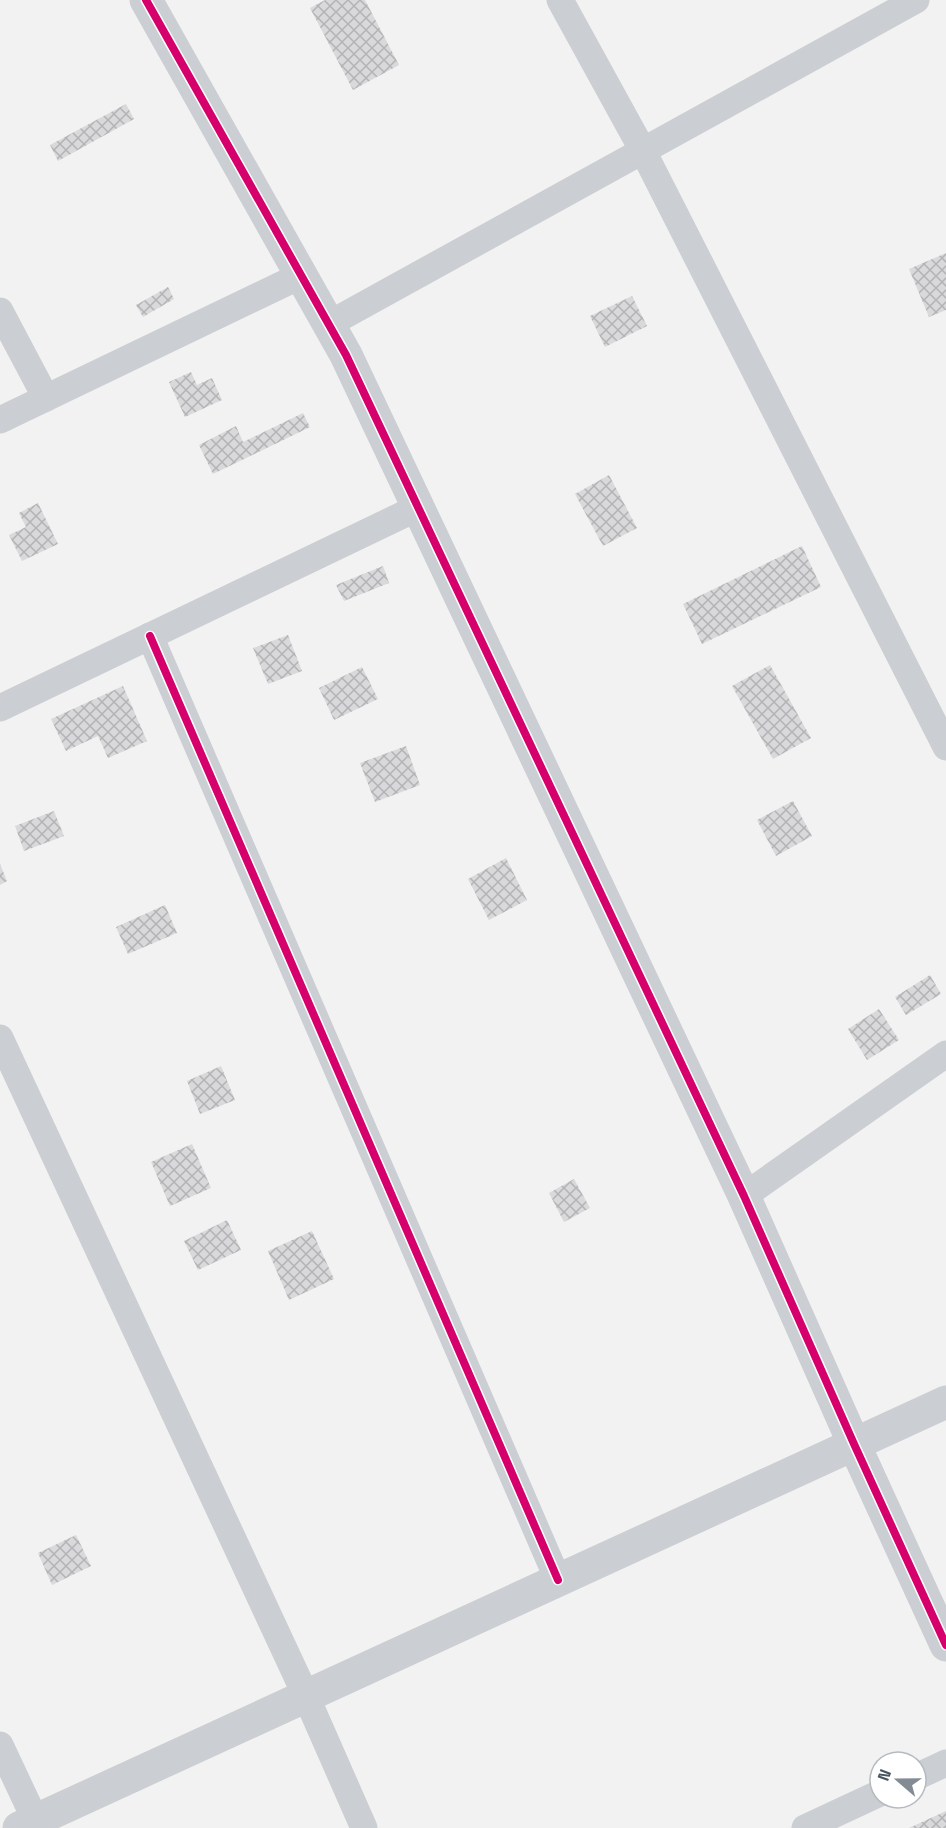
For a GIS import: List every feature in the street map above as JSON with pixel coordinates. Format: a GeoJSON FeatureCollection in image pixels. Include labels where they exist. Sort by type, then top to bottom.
{"type":"FeatureCollection","features":[{"type":"Feature","properties":{"kind":"street"},"geometry":{"type":"LineString","coordinates":[[146,0],[346,355],[744,1196],[946,1645]]}},
{"type":"Feature","properties":{"kind":"street"},"geometry":{"type":"LineString","coordinates":[[560,0],[644,150],[946,747]]}},
{"type":"Feature","properties":{"kind":"street"},"geometry":{"type":"LineString","coordinates":[[329,324],[910,2]]}},
{"type":"Feature","properties":{"kind":"street"},"geometry":{"type":"LineString","coordinates":[[0,420],[302,276]]}},
{"type":"Feature","properties":{"kind":"street"},"geometry":{"type":"LineString","coordinates":[[0,310],[46,398]]}},
{"type":"Feature","properties":{"kind":"street"},"geometry":{"type":"LineString","coordinates":[[0,708],[417,508]]}},
{"type":"Feature","properties":{"kind":"street"},"geometry":{"type":"LineString","coordinates":[[150,636],[558,1580]]}},
{"type":"Feature","properties":{"kind":"street"},"geometry":{"type":"LineString","coordinates":[[0,1038],[306,1696],[364,1828]]}},
{"type":"Feature","properties":{"kind":"street"},"geometry":{"type":"LineString","coordinates":[[744,1196],[946,1054]]}},
{"type":"Feature","properties":{"kind":"street"},"geometry":{"type":"LineString","coordinates":[[0,1745],[31,1825],[946,1402]]}},
{"type":"Feature","properties":{"kind":"street"},"geometry":{"type":"LineString","coordinates":[[928,1771],[946,1763]]}},
{"type":"Feature","properties":{"kind":"street"},"geometry":{"type":"LineString","coordinates":[[805,1828],[868,1799]]}},
{"type":"Feature","properties":{"kind":"building"},"geometry":{"type":"Polygon","coordinates":[[[325,0],[365,0],[399,65],[353,90],[310,8],[325,0]]]}},
{"type":"Feature","properties":{"kind":"building"},"geometry":{"type":"Polygon","coordinates":[[[126,104],[134,119],[58,161],[50,145],[126,104]]]}},
{"type":"Feature","properties":{"kind":"building"},"geometry":{"type":"Polygon","coordinates":[[[946,253],[946,310],[929,317],[909,269],[946,253]]]}},
{"type":"Feature","properties":{"kind":"building"},"geometry":{"type":"Polygon","coordinates":[[[168,287],[174,299],[143,317],[136,305],[168,287]]]}},
{"type":"Feature","properties":{"kind":"building"},"geometry":{"type":"Polygon","coordinates":[[[632,296],[647,326],[605,347],[590,316],[632,296]]]}},
{"type":"Feature","properties":{"kind":"building"},"geometry":{"type":"Polygon","coordinates":[[[191,372],[197,385],[212,378],[222,400],[185,417],[169,382],[191,372]]]}},
{"type":"Feature","properties":{"kind":"building"},"geometry":{"type":"Polygon","coordinates":[[[303,413],[310,427],[213,474],[199,445],[236,426],[243,442],[303,413]]]}},
{"type":"Feature","properties":{"kind":"building"},"geometry":{"type":"Polygon","coordinates":[[[609,475],[637,528],[603,546],[575,494],[609,475]]]}},
{"type":"Feature","properties":{"kind":"building"},"geometry":{"type":"Polygon","coordinates":[[[38,503],[58,544],[22,561],[9,535],[26,527],[19,513],[38,503]]]}},
{"type":"Feature","properties":{"kind":"building"},"geometry":{"type":"Polygon","coordinates":[[[802,546],[821,587],[702,644],[683,604],[802,546]]]}},
{"type":"Feature","properties":{"kind":"building"},"geometry":{"type":"Polygon","coordinates":[[[383,566],[389,583],[344,601],[336,585],[383,566]]]}},
{"type":"Feature","properties":{"kind":"building"},"geometry":{"type":"Polygon","coordinates":[[[288,635],[302,671],[268,684],[253,648],[288,635]]]}},
{"type":"Feature","properties":{"kind":"building"},"geometry":{"type":"Polygon","coordinates":[[[770,665],[811,738],[773,759],[732,686],[770,665]]]}},
{"type":"Feature","properties":{"kind":"building"},"geometry":{"type":"Polygon","coordinates":[[[362,667],[378,699],[334,720],[319,688],[362,667]]]}},
{"type":"Feature","properties":{"kind":"building"},"geometry":{"type":"Polygon","coordinates":[[[123,686],[147,741],[108,758],[98,736],[66,751],[51,719],[123,686]]]}},
{"type":"Feature","properties":{"kind":"building"},"geometry":{"type":"Polygon","coordinates":[[[406,746],[420,785],[375,802],[360,763],[406,746]]]}},
{"type":"Feature","properties":{"kind":"building"},"geometry":{"type":"Polygon","coordinates":[[[793,801],[812,836],[776,856],[757,820],[793,801]]]}},
{"type":"Feature","properties":{"kind":"building"},"geometry":{"type":"Polygon","coordinates":[[[54,811],[64,836],[24,851],[15,826],[54,811]]]}},
{"type":"Feature","properties":{"kind":"building"},"geometry":{"type":"Polygon","coordinates":[[[506,858],[527,900],[489,920],[468,879],[506,858]]]}},
{"type":"Feature","properties":{"kind":"building"},"geometry":{"type":"Polygon","coordinates":[[[0,864],[7,881],[0,885],[0,864]]]}},
{"type":"Feature","properties":{"kind":"building"},"geometry":{"type":"Polygon","coordinates":[[[165,905],[177,933],[128,954],[116,927],[165,905]]]}},
{"type":"Feature","properties":{"kind":"building"},"geometry":{"type":"Polygon","coordinates":[[[930,975],[941,994],[906,1015],[895,997],[930,975]]]}},
{"type":"Feature","properties":{"kind":"building"},"geometry":{"type":"Polygon","coordinates":[[[879,1009],[899,1040],[867,1060],[848,1029],[879,1009]]]}},
{"type":"Feature","properties":{"kind":"building"},"geometry":{"type":"Polygon","coordinates":[[[221,1066],[235,1100],[200,1114],[187,1081],[221,1066]]]}},
{"type":"Feature","properties":{"kind":"building"},"geometry":{"type":"Polygon","coordinates":[[[192,1144],[211,1188],[170,1206],[151,1162],[192,1144]]]}},
{"type":"Feature","properties":{"kind":"building"},"geometry":{"type":"Polygon","coordinates":[[[574,1179],[590,1208],[564,1222],[549,1193],[574,1179]]]}},
{"type":"Feature","properties":{"kind":"building"},"geometry":{"type":"Polygon","coordinates":[[[227,1220],[241,1250],[198,1270],[184,1241],[227,1220]]]}},
{"type":"Feature","properties":{"kind":"building"},"geometry":{"type":"Polygon","coordinates":[[[312,1231],[334,1279],[289,1300],[268,1251],[312,1231]]]}},
{"type":"Feature","properties":{"kind":"building"},"geometry":{"type":"Polygon","coordinates":[[[76,1535],[91,1566],[52,1585],[38,1553],[76,1535]]]}},
{"type":"Feature","properties":{"kind":"building"},"geometry":{"type":"Polygon","coordinates":[[[946,1811],[946,1828],[909,1828],[946,1811]]]}},
{"type":"Feature","properties":{"kind":"cycle path"},"geometry":{"type":"LineString","coordinates":[[146,0],[346,355],[744,1196],[946,1645]]}},
{"type":"Feature","properties":{"kind":"cycle path"},"geometry":{"type":"LineString","coordinates":[[150,636],[558,1580]]}}]}
